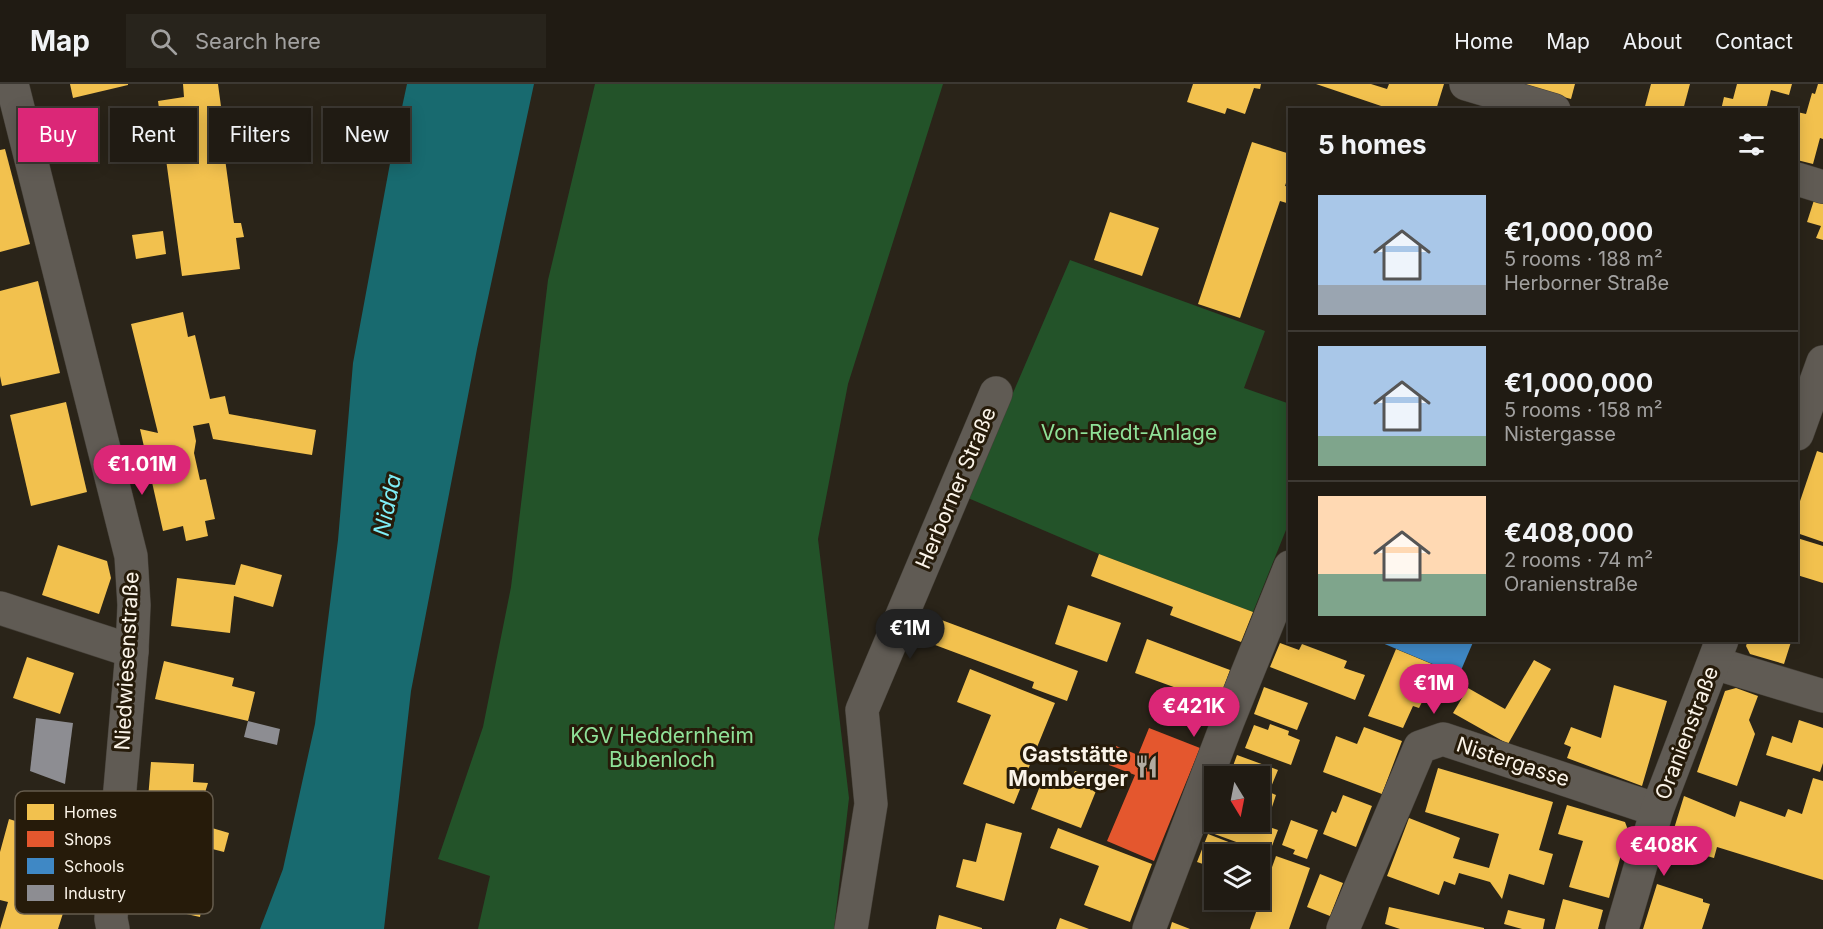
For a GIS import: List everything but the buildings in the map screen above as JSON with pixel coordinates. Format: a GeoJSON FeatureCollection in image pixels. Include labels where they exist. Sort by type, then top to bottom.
{"type":"FeatureCollection","features":[{"type":"Feature","properties":{"kind":"street","name":"Niedwiesenstraße"},"geometry":{"type":"LineString","coordinates":[[12,84],[131,556],[134,605],[132,651],[120,791]]}},
{"type":"Feature","properties":{"kind":"street"},"geometry":{"type":"LineString","coordinates":[[1458,108],[1465,84],[1547,108]]}},
{"type":"Feature","properties":{"kind":"street"},"geometry":{"type":"LineString","coordinates":[[1798,179],[1823,187]]}},
{"type":"Feature","properties":{"kind":"street"},"geometry":{"type":"LineString","coordinates":[[1798,431],[1823,362]]}},
{"type":"Feature","properties":{"kind":"street","name":"Herborner Straße"},"geometry":{"type":"LineString","coordinates":[[850,929],[871,804],[862,710],[996,393]]}},
{"type":"Feature","properties":{"kind":"street"},"geometry":{"type":"LineString","coordinates":[[1149,929],[1228,721],[1288,572]]}},
{"type":"Feature","properties":{"kind":"street"},"geometry":{"type":"LineString","coordinates":[[0,608],[132,651]]}},
{"type":"Feature","properties":{"kind":"street"},"geometry":{"type":"LineString","coordinates":[[1718,652],[1823,696]]}},
{"type":"Feature","properties":{"kind":"street","name":"Oranienstraße"},"geometry":{"type":"LineString","coordinates":[[1622,929],[1657,810],[1718,652]]}},
{"type":"Feature","properties":{"kind":"street","name":"Nistergasse"},"geometry":{"type":"LineString","coordinates":[[1343,929],[1420,747],[1443,739],[1657,810]]}},
{"type":"Feature","properties":{"kind":"street","name":"Niedwiesenstraße"},"geometry":{"type":"LineString","coordinates":[[111,914],[113,929]]}},
{"type":"Feature","properties":{"kind":"green space","name":"KGV Heddernheim Bubenloch"},"geometry":{"type":"Polygon","coordinates":[[[595,84],[943,84],[848,384],[818,539],[849,798],[834,929],[478,929],[490,876],[438,859],[483,727],[511,587],[548,280],[595,84]]]}},
{"type":"Feature","properties":{"kind":"green space","name":"Von-Riedt-Anlage"},"geometry":{"type":"Polygon","coordinates":[[[1070,260],[1265,331],[1244,388],[1288,403],[1288,525],[1253,612],[1099,554],[968,498],[1070,260]]]}},
{"type":"Feature","properties":{"kind":"water","name":"Nidda"},"geometry":{"type":"Polygon","coordinates":[[[407,84],[534,84],[477,349],[411,691],[384,929],[260,929],[283,869],[315,724],[338,540],[353,363],[390,162],[410,162],[410,108],[402,108],[407,84]]]}},
{"type":"Feature","properties":{"kind":"place","name":"Gaststätte Momberger"},"geometry":{"type":"Point","coordinates":[1146,767]}}]}
